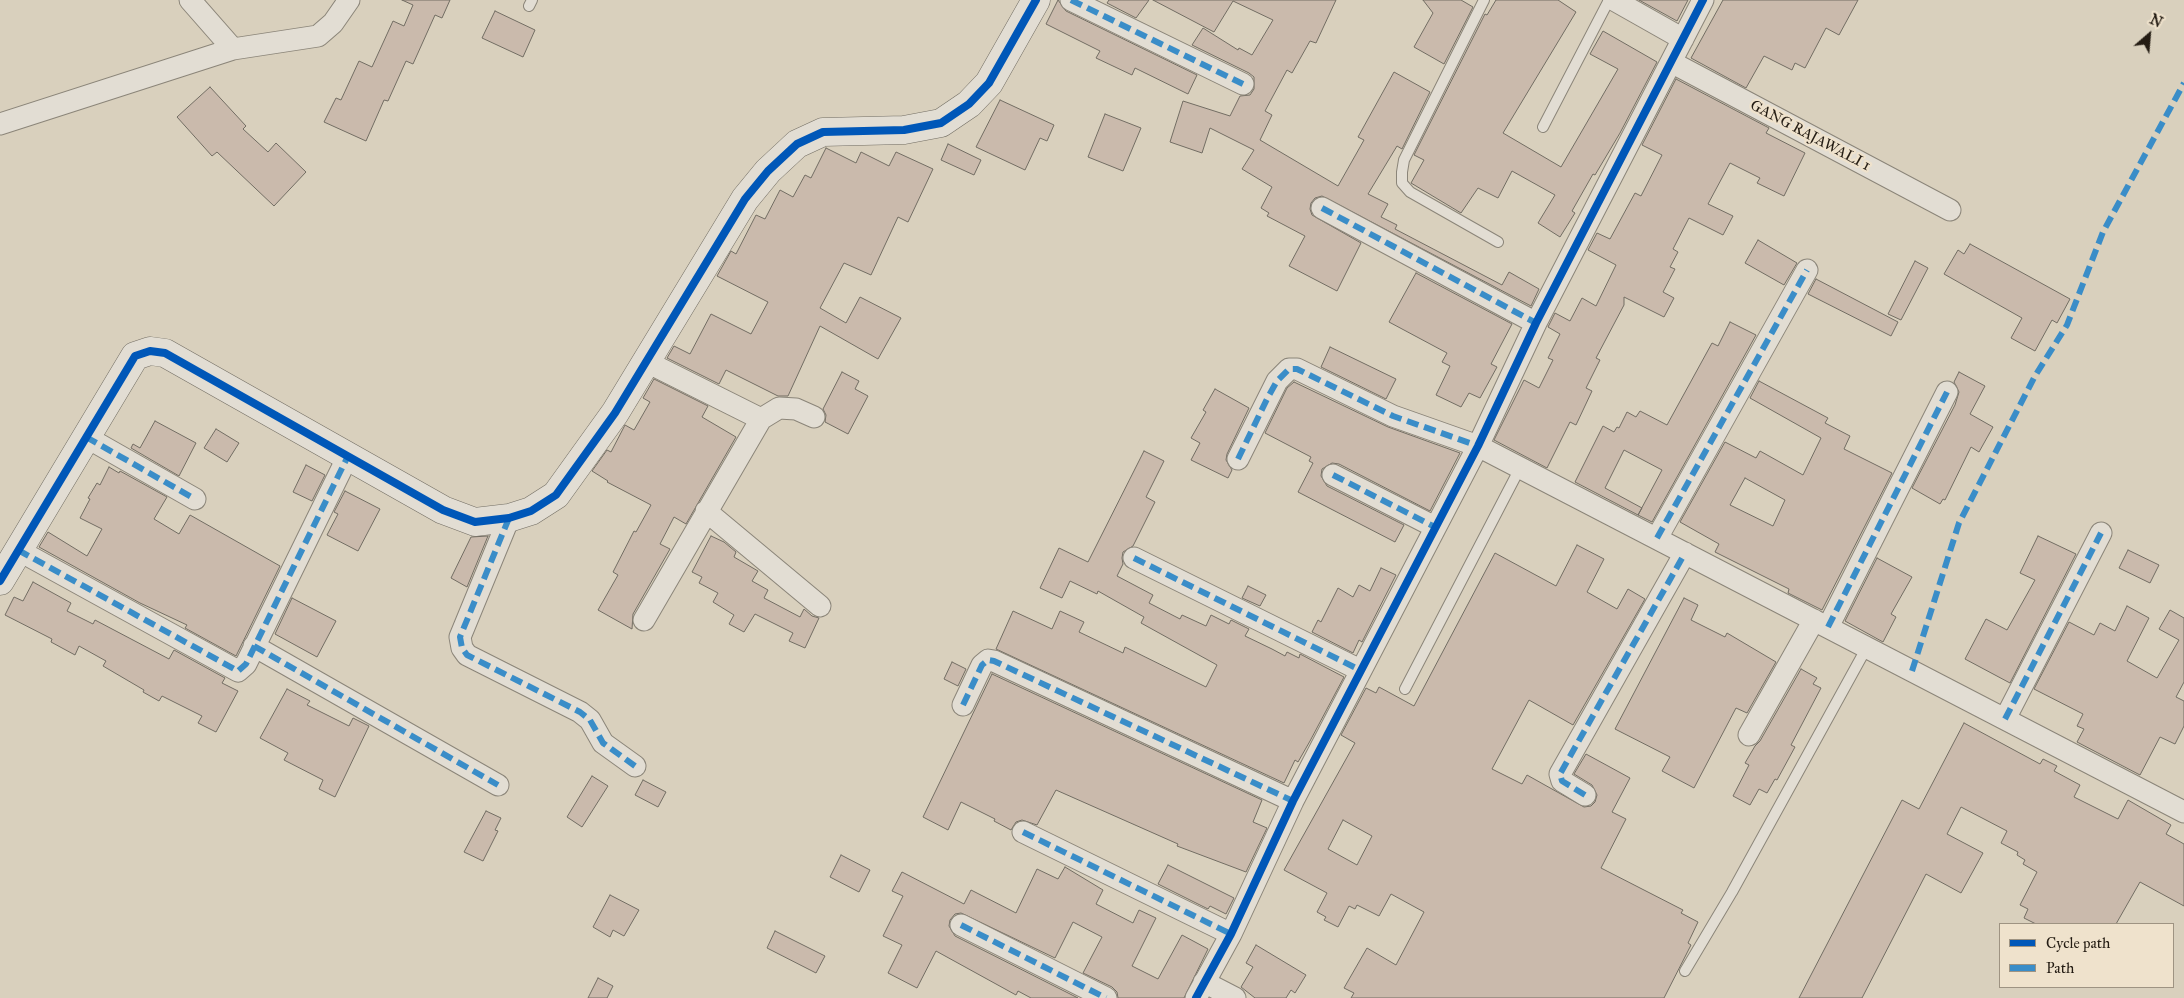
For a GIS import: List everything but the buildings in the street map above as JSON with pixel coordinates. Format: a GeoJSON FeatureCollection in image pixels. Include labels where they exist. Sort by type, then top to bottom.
{"type":"FeatureCollection","features":[{"type":"Feature","properties":{"kind":"street"},"geometry":{"type":"LineString","coordinates":[[190,0],[233,49]]}},
{"type":"Feature","properties":{"kind":"street"},"geometry":{"type":"LineString","coordinates":[[0,124],[233,49],[318,36],[332,23],[349,0]]}},
{"type":"Feature","properties":{"kind":"street"},"geometry":{"type":"LineString","coordinates":[[0,581],[135,356],[150,351],[166,353],[443,510],[475,522],[509,518],[531,511],[556,494],[616,413],[745,199],[768,171],[797,144],[823,132],[904,130],[941,122],[968,104],[989,83],[1036,0]]}},
{"type":"Feature","properties":{"kind":"street"},"geometry":{"type":"LineString","coordinates":[[1071,0],[1244,84]]}},
{"type":"Feature","properties":{"kind":"street"},"geometry":{"type":"LineString","coordinates":[[1614,0],[1683,39]]}},
{"type":"Feature","properties":{"kind":"street"},"geometry":{"type":"LineString","coordinates":[[1234,998],[1200,990],[1231,934],[1293,801],[1478,446],[1536,323],[1703,0]]}},
{"type":"Feature","properties":{"kind":"street","name":"GANG RAJAWALI 1"},"geometry":{"type":"LineString","coordinates":[[1671,62],[1950,210]]}},
{"type":"Feature","properties":{"kind":"street"},"geometry":{"type":"LineString","coordinates":[[1322,208],[1536,323]]}},
{"type":"Feature","properties":{"kind":"street"},"geometry":{"type":"LineString","coordinates":[[1657,538],[1807,270]]}},
{"type":"Feature","properties":{"kind":"street"},"geometry":{"type":"LineString","coordinates":[[647,362],[761,419]]}},
{"type":"Feature","properties":{"kind":"street"},"geometry":{"type":"LineString","coordinates":[[1238,459],[1277,382],[1289,369],[1297,369],[1393,416],[1478,446],[2184,812]]}},
{"type":"Feature","properties":{"kind":"street"},"geometry":{"type":"LineString","coordinates":[[1749,735],[1821,624],[1947,392]]}},
{"type":"Feature","properties":{"kind":"street"},"geometry":{"type":"LineString","coordinates":[[644,620],[761,419],[779,408],[796,409],[814,417]]}},
{"type":"Feature","properties":{"kind":"street"},"geometry":{"type":"LineString","coordinates":[[86,437],[195,499]]}},
{"type":"Feature","properties":{"kind":"street"},"geometry":{"type":"LineString","coordinates":[[18,550],[238,671],[246,664],[348,456]]}},
{"type":"Feature","properties":{"kind":"street"},"geometry":{"type":"LineString","coordinates":[[1333,475],[1435,527]]}},
{"type":"Feature","properties":{"kind":"street"},"geometry":{"type":"LineString","coordinates":[[706,511],[820,606]]}},
{"type":"Feature","properties":{"kind":"street"},"geometry":{"type":"LineString","coordinates":[[509,518],[460,637],[462,648],[467,655],[580,712],[590,720],[603,742],[635,766]]}},
{"type":"Feature","properties":{"kind":"street"},"geometry":{"type":"LineString","coordinates":[[2004,719],[2100,533]]}},
{"type":"Feature","properties":{"kind":"street"},"geometry":{"type":"LineString","coordinates":[[1585,795],[1562,781],[1560,774],[1685,553]]}},
{"type":"Feature","properties":{"kind":"street"},"geometry":{"type":"LineString","coordinates":[[1134,558],[1360,670]]}},
{"type":"Feature","properties":{"kind":"street"},"geometry":{"type":"LineString","coordinates":[[254,646],[498,785]]}},
{"type":"Feature","properties":{"kind":"street"},"geometry":{"type":"LineString","coordinates":[[963,706],[982,665],[988,660],[994,661],[1293,801]]}},
{"type":"Feature","properties":{"kind":"street"},"geometry":{"type":"LineString","coordinates":[[1023,832],[1231,934]]}},
{"type":"Feature","properties":{"kind":"street"},"geometry":{"type":"LineString","coordinates":[[961,925],[1106,998]]}},
{"type":"Feature","properties":{"kind":"lane"},"geometry":{"type":"LineString","coordinates":[[1484,0],[1404,160],[1402,182],[1410,192],[1498,242]]}},
{"type":"Feature","properties":{"kind":"lane"},"geometry":{"type":"LineString","coordinates":[[1543,127],[1609,0]]}},
{"type":"Feature","properties":{"kind":"lane"},"geometry":{"type":"LineString","coordinates":[[1405,689],[1520,468]]}},
{"type":"Feature","properties":{"kind":"lane"},"geometry":{"type":"LineString","coordinates":[[1686,971],[1867,648]]}},
{"type":"Feature","properties":{"kind":"marked path"},"geometry":{"type":"LineString","coordinates":[[1071,0],[1243,84]]}},
{"type":"Feature","properties":{"kind":"marked path"},"geometry":{"type":"LineString","coordinates":[[1912,671],[1959,523],[2035,376],[2067,325],[2103,232],[2184,83]]}},
{"type":"Feature","properties":{"kind":"marked path"},"geometry":{"type":"LineString","coordinates":[[1322,208],[1536,323]]}},
{"type":"Feature","properties":{"kind":"marked path"},"geometry":{"type":"LineString","coordinates":[[1657,538],[1807,270]]}},
{"type":"Feature","properties":{"kind":"marked path"},"geometry":{"type":"LineString","coordinates":[[1238,459],[1277,381],[1289,369],[1297,369],[1393,416],[1478,446]]}},
{"type":"Feature","properties":{"kind":"marked path"},"geometry":{"type":"LineString","coordinates":[[1828,627],[1947,392]]}},
{"type":"Feature","properties":{"kind":"marked path"},"geometry":{"type":"LineString","coordinates":[[86,437],[195,499]]}},
{"type":"Feature","properties":{"kind":"marked path"},"geometry":{"type":"LineString","coordinates":[[18,550],[238,671],[246,664],[348,456]]}},
{"type":"Feature","properties":{"kind":"marked path"},"geometry":{"type":"LineString","coordinates":[[1333,475],[1435,527]]}},
{"type":"Feature","properties":{"kind":"marked path"},"geometry":{"type":"LineString","coordinates":[[509,518],[460,637],[462,648],[467,655],[580,712],[590,720],[603,743],[635,766]]}},
{"type":"Feature","properties":{"kind":"marked path"},"geometry":{"type":"LineString","coordinates":[[2005,719],[2101,533]]}},
{"type":"Feature","properties":{"kind":"marked path"},"geometry":{"type":"LineString","coordinates":[[1585,795],[1562,781],[1560,774],[1685,553]]}},
{"type":"Feature","properties":{"kind":"marked path"},"geometry":{"type":"LineString","coordinates":[[1134,558],[1360,670]]}},
{"type":"Feature","properties":{"kind":"marked path"},"geometry":{"type":"LineString","coordinates":[[254,646],[498,785]]}},
{"type":"Feature","properties":{"kind":"marked path"},"geometry":{"type":"LineString","coordinates":[[963,705],[982,665],[988,660],[994,661],[1293,801]]}},
{"type":"Feature","properties":{"kind":"marked path"},"geometry":{"type":"LineString","coordinates":[[1023,832],[1231,934]]}},
{"type":"Feature","properties":{"kind":"marked path"},"geometry":{"type":"LineString","coordinates":[[961,925],[1106,998]]}},
{"type":"Feature","properties":{"kind":"cycle path"},"geometry":{"type":"LineString","coordinates":[[0,581],[135,356],[150,351],[165,353],[443,510],[475,522],[509,518],[531,511],[556,495],[615,413],[745,199],[768,171],[797,144],[823,132],[904,130],[941,123],[969,104],[989,83],[1036,0]]}},
{"type":"Feature","properties":{"kind":"cycle path"},"geometry":{"type":"LineString","coordinates":[[1196,998],[1231,934],[1293,801],[1478,446],[1536,323],[1703,0]]}}]}
